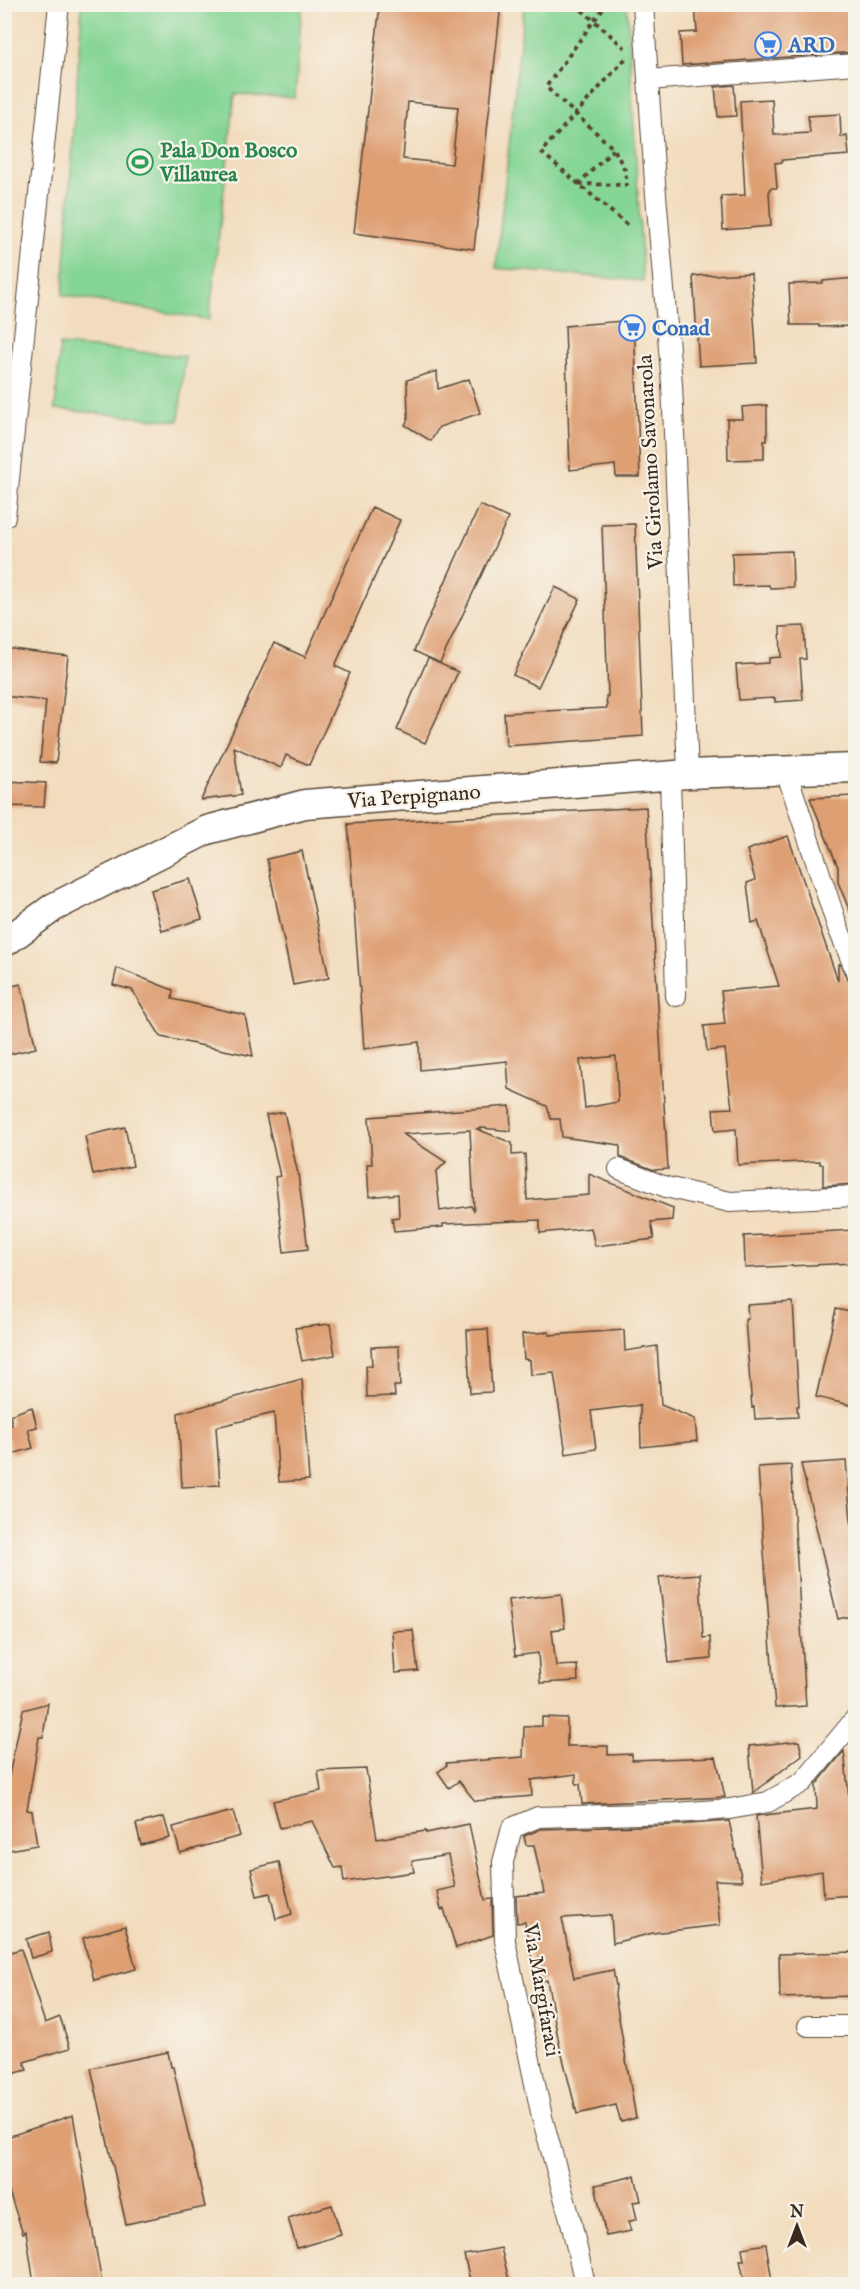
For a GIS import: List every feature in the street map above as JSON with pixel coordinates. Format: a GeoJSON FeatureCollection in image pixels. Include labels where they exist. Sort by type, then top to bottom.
{"type":"FeatureCollection","features":[{"type":"Feature","properties":{"kind":"street"},"geometry":{"type":"LineString","coordinates":[[5,517],[59,4]]}},
{"type":"Feature","properties":{"kind":"street","name":"Via Girolamo Savonarola"},"geometry":{"type":"LineString","coordinates":[[643,4],[672,384],[679,775],[675,996]]}},
{"type":"Feature","properties":{"kind":"street"},"geometry":{"type":"LineString","coordinates":[[648,80],[855,64]]}},
{"type":"Feature","properties":{"kind":"street","name":"Via Perpignano"},"geometry":{"type":"LineString","coordinates":[[4,943],[54,907],[207,830],[306,804],[679,775],[855,768]]}},
{"type":"Feature","properties":{"kind":"street"},"geometry":{"type":"LineString","coordinates":[[786,771],[838,928],[855,971]]}},
{"type":"Feature","properties":{"kind":"street"},"geometry":{"type":"LineString","coordinates":[[619,1169],[666,1187],[730,1202],[855,1196]]}},
{"type":"Feature","properties":{"kind":"street","name":"Via Margifaraci"},"geometry":{"type":"LineString","coordinates":[[585,2284],[571,2222],[542,2117],[505,1941],[503,1862],[512,1828],[538,1817],[676,1813],[730,1809],[768,1802],[803,1782],[855,1718]]}},
{"type":"Feature","properties":{"kind":"street"},"geometry":{"type":"LineString","coordinates":[[808,2026],[855,2026]]}},
{"type":"Feature","properties":{"kind":"path"},"geometry":{"type":"LineString","coordinates":[[575,4],[630,53],[541,152],[627,225]]}},
{"type":"Feature","properties":{"kind":"path"},"geometry":{"type":"LineString","coordinates":[[578,184],[627,185],[625,170],[614,149],[574,115],[561,99],[546,87],[606,4]]}},
{"type":"Feature","properties":{"kind":"path"},"geometry":{"type":"LineString","coordinates":[[578,184],[614,149]]}},
{"type":"Feature","properties":{"kind":"green space"},"geometry":{"type":"Polygon","coordinates":[[[294,4],[302,6],[295,98],[235,94],[209,320],[63,295],[82,5],[294,4]]]}},
{"type":"Feature","properties":{"kind":"green space"},"geometry":{"type":"Polygon","coordinates":[[[524,5],[627,5],[643,281],[496,268],[524,5]]]}},
{"type":"Feature","properties":{"kind":"green space"},"geometry":{"type":"Polygon","coordinates":[[[60,345],[185,356],[179,421],[55,409],[60,345]]]}},
{"type":"Feature","properties":{"kind":"building"},"geometry":{"type":"Polygon","coordinates":[[[380,4],[501,4],[474,249],[354,233],[380,4]],[[408,102],[403,159],[452,164],[458,107],[408,102]]]}},
{"type":"Feature","properties":{"kind":"building","name":"ARD"},"geometry":{"type":"Polygon","coordinates":[[[695,4],[855,4],[855,52],[682,65],[680,33],[697,32],[695,4]]]}},
{"type":"Feature","properties":{"kind":"building"},"geometry":{"type":"Polygon","coordinates":[[[734,85],[736,116],[718,117],[715,87],[734,85]]]}},
{"type":"Feature","properties":{"kind":"building"},"geometry":{"type":"Polygon","coordinates":[[[772,99],[774,135],[810,133],[808,116],[840,114],[841,137],[847,136],[849,155],[782,160],[782,162],[775,163],[777,188],[770,188],[769,192],[771,226],[723,230],[721,196],[745,195],[740,101],[772,99]]]}},
{"type":"Feature","properties":{"kind":"building"},"geometry":{"type":"Polygon","coordinates":[[[751,273],[757,363],[699,366],[693,276],[751,273]]]}},
{"type":"Feature","properties":{"kind":"building"},"geometry":{"type":"Polygon","coordinates":[[[855,278],[854,326],[791,325],[789,284],[823,283],[823,281],[855,278]]]}},
{"type":"Feature","properties":{"kind":"building"},"geometry":{"type":"Polygon","coordinates":[[[634,320],[640,477],[616,477],[615,465],[570,470],[565,326],[634,320]]]}},
{"type":"Feature","properties":{"kind":"building"},"geometry":{"type":"Polygon","coordinates":[[[437,371],[438,389],[469,379],[480,413],[439,427],[431,441],[405,425],[408,419],[407,380],[437,371]]]}},
{"type":"Feature","properties":{"kind":"building"},"geometry":{"type":"Polygon","coordinates":[[[767,405],[767,441],[764,441],[764,459],[728,460],[727,419],[743,419],[742,407],[767,405]]]}},
{"type":"Feature","properties":{"kind":"building"},"geometry":{"type":"Polygon","coordinates":[[[480,505],[508,518],[440,663],[414,651],[480,505]]]}},
{"type":"Feature","properties":{"kind":"building"},"geometry":{"type":"Polygon","coordinates":[[[372,507],[400,520],[335,666],[350,673],[309,765],[286,755],[281,768],[234,747],[241,795],[201,800],[274,643],[305,657],[372,507]]]}},
{"type":"Feature","properties":{"kind":"building"},"geometry":{"type":"Polygon","coordinates":[[[635,524],[643,736],[506,746],[504,713],[607,708],[602,525],[635,524]]]}},
{"type":"Feature","properties":{"kind":"building"},"geometry":{"type":"Polygon","coordinates":[[[792,551],[793,587],[733,586],[732,553],[792,551]]]}},
{"type":"Feature","properties":{"kind":"building"},"geometry":{"type":"Polygon","coordinates":[[[555,587],[580,599],[538,687],[513,675],[555,587]]]}},
{"type":"Feature","properties":{"kind":"building"},"geometry":{"type":"Polygon","coordinates":[[[804,626],[806,659],[800,659],[803,700],[775,702],[775,698],[739,700],[736,665],[769,663],[769,658],[781,657],[780,627],[804,626]]]}},
{"type":"Feature","properties":{"kind":"building"},"geometry":{"type":"Polygon","coordinates":[[[4,648],[68,656],[56,763],[40,762],[46,701],[4,696],[4,648]]]}},
{"type":"Feature","properties":{"kind":"building"},"geometry":{"type":"Polygon","coordinates":[[[428,658],[458,672],[425,743],[397,730],[428,658]]]}},
{"type":"Feature","properties":{"kind":"building"},"geometry":{"type":"Polygon","coordinates":[[[4,781],[46,783],[44,807],[4,806],[4,781]]]}},
{"type":"Feature","properties":{"kind":"building"},"geometry":{"type":"Polygon","coordinates":[[[855,796],[855,924],[838,882],[838,867],[810,798],[855,796]]]}},
{"type":"Feature","properties":{"kind":"building"},"geometry":{"type":"Polygon","coordinates":[[[646,807],[668,1169],[654,1170],[620,1157],[620,1145],[562,1137],[560,1119],[551,1119],[547,1106],[509,1089],[507,1061],[420,1070],[419,1042],[364,1049],[348,824],[646,807]],[[616,1056],[580,1060],[585,1108],[618,1102],[616,1056]]]}},
{"type":"Feature","properties":{"kind":"building"},"geometry":{"type":"Polygon","coordinates":[[[788,836],[838,981],[838,964],[840,964],[848,980],[855,983],[855,1184],[823,1186],[823,1164],[820,1164],[820,1161],[738,1165],[736,1129],[715,1131],[713,1109],[732,1108],[725,1049],[707,1051],[704,1026],[725,1024],[721,991],[779,986],[758,921],[752,923],[747,883],[755,880],[747,850],[788,836]]]}},
{"type":"Feature","properties":{"kind":"building"},"geometry":{"type":"Polygon","coordinates":[[[302,851],[329,978],[293,985],[267,859],[302,851]]]}},
{"type":"Feature","properties":{"kind":"building"},"geometry":{"type":"Polygon","coordinates":[[[190,879],[202,919],[162,931],[151,890],[190,879]]]}},
{"type":"Feature","properties":{"kind":"building"},"geometry":{"type":"Polygon","coordinates":[[[117,968],[173,990],[172,999],[245,1015],[253,1056],[161,1037],[132,990],[113,985],[117,968]]]}},
{"type":"Feature","properties":{"kind":"building"},"geometry":{"type":"Polygon","coordinates":[[[21,984],[36,1048],[10,1054],[4,1034],[4,988],[21,984]]]}},
{"type":"Feature","properties":{"kind":"building"},"geometry":{"type":"Polygon","coordinates":[[[510,1106],[511,1131],[477,1129],[512,1143],[512,1155],[525,1154],[527,1200],[589,1195],[589,1174],[673,1208],[672,1220],[651,1222],[654,1239],[595,1246],[591,1228],[540,1233],[540,1220],[443,1224],[443,1227],[394,1231],[392,1218],[399,1217],[398,1194],[369,1197],[367,1164],[372,1164],[369,1117],[510,1106]],[[470,1130],[403,1134],[446,1162],[436,1172],[440,1211],[471,1206],[474,1211],[470,1130]]]}},
{"type":"Feature","properties":{"kind":"building"},"geometry":{"type":"Polygon","coordinates":[[[284,1112],[298,1174],[308,1249],[284,1252],[275,1177],[280,1176],[266,1115],[284,1112]]]}},
{"type":"Feature","properties":{"kind":"building"},"geometry":{"type":"Polygon","coordinates":[[[125,1127],[133,1166],[93,1175],[85,1136],[125,1127]]]}},
{"type":"Feature","properties":{"kind":"building"},"geometry":{"type":"Polygon","coordinates":[[[855,1230],[855,1263],[745,1268],[744,1236],[855,1230]]]}},
{"type":"Feature","properties":{"kind":"building"},"geometry":{"type":"Polygon","coordinates":[[[793,1302],[798,1417],[755,1419],[754,1407],[752,1408],[745,1319],[748,1319],[747,1305],[793,1302]]]}},
{"type":"Feature","properties":{"kind":"building"},"geometry":{"type":"Polygon","coordinates":[[[836,1309],[855,1313],[855,1379],[850,1405],[816,1397],[836,1309]]]}},
{"type":"Feature","properties":{"kind":"building"},"geometry":{"type":"Polygon","coordinates":[[[330,1324],[335,1355],[302,1361],[295,1328],[330,1324]]]}},
{"type":"Feature","properties":{"kind":"building"},"geometry":{"type":"Polygon","coordinates":[[[488,1329],[492,1392],[470,1393],[467,1330],[488,1329]]]}},
{"type":"Feature","properties":{"kind":"building"},"geometry":{"type":"Polygon","coordinates":[[[624,1330],[625,1351],[657,1346],[661,1405],[695,1419],[697,1441],[641,1447],[640,1405],[591,1411],[596,1449],[566,1454],[554,1373],[531,1375],[530,1360],[524,1359],[522,1334],[549,1332],[549,1335],[624,1330]]]}},
{"type":"Feature","properties":{"kind":"building"},"geometry":{"type":"Polygon","coordinates":[[[399,1346],[400,1386],[394,1386],[395,1396],[367,1397],[366,1366],[372,1366],[371,1347],[399,1346]]]}},
{"type":"Feature","properties":{"kind":"building"},"geometry":{"type":"Polygon","coordinates":[[[302,1379],[309,1480],[279,1482],[274,1413],[216,1427],[220,1485],[182,1487],[178,1413],[302,1379]]]}},
{"type":"Feature","properties":{"kind":"building"},"geometry":{"type":"Polygon","coordinates":[[[32,1407],[37,1427],[28,1429],[33,1448],[12,1454],[5,1427],[12,1425],[10,1415],[32,1407]]]}},
{"type":"Feature","properties":{"kind":"building"},"geometry":{"type":"Polygon","coordinates":[[[846,1461],[855,1569],[855,1615],[838,1619],[801,1464],[846,1461]]]}},
{"type":"Feature","properties":{"kind":"building"},"geometry":{"type":"Polygon","coordinates":[[[791,1465],[806,1706],[775,1708],[758,1467],[791,1465]]]}},
{"type":"Feature","properties":{"kind":"building"},"geometry":{"type":"Polygon","coordinates":[[[700,1574],[703,1638],[710,1637],[711,1659],[669,1663],[659,1577],[700,1574]]]}},
{"type":"Feature","properties":{"kind":"building"},"geometry":{"type":"Polygon","coordinates":[[[561,1594],[565,1628],[552,1630],[556,1666],[577,1665],[578,1681],[540,1683],[538,1653],[515,1656],[508,1600],[561,1594]]]}},
{"type":"Feature","properties":{"kind":"building"},"geometry":{"type":"Polygon","coordinates":[[[413,1630],[418,1671],[395,1673],[392,1631],[413,1630]]]}},
{"type":"Feature","properties":{"kind":"building"},"geometry":{"type":"Polygon","coordinates":[[[48,1703],[43,1737],[39,1737],[27,1810],[32,1811],[37,1845],[4,1851],[4,1780],[8,1780],[23,1710],[48,1703]]]}},
{"type":"Feature","properties":{"kind":"building"},"geometry":{"type":"Polygon","coordinates":[[[542,1717],[567,1718],[567,1746],[608,1746],[608,1755],[632,1754],[632,1760],[716,1757],[725,1797],[582,1804],[580,1784],[576,1784],[576,1774],[531,1780],[532,1796],[475,1801],[459,1781],[449,1788],[438,1772],[447,1765],[446,1763],[523,1757],[524,1727],[542,1726],[542,1717]]]}},
{"type":"Feature","properties":{"kind":"building"},"geometry":{"type":"Polygon","coordinates":[[[799,1741],[802,1755],[753,1793],[749,1746],[799,1741]]]}},
{"type":"Feature","properties":{"kind":"building"},"geometry":{"type":"Polygon","coordinates":[[[844,1751],[850,1806],[855,1805],[855,1895],[824,1897],[822,1871],[762,1881],[756,1816],[817,1809],[816,1785],[844,1751]]]}},
{"type":"Feature","properties":{"kind":"building"},"geometry":{"type":"Polygon","coordinates":[[[366,1769],[377,1839],[426,1831],[426,1833],[469,1824],[485,1900],[492,1899],[493,1935],[456,1948],[444,1909],[441,1910],[437,1891],[455,1887],[448,1855],[412,1861],[414,1872],[344,1882],[342,1867],[335,1868],[312,1821],[280,1828],[273,1801],[321,1791],[318,1771],[366,1769]]]}},
{"type":"Feature","properties":{"kind":"building"},"geometry":{"type":"Polygon","coordinates":[[[233,1811],[240,1836],[180,1853],[173,1827],[233,1811]]]}},
{"type":"Feature","properties":{"kind":"building"},"geometry":{"type":"Polygon","coordinates":[[[164,1817],[170,1838],[141,1845],[136,1824],[164,1817]]]}},
{"type":"Feature","properties":{"kind":"building"},"geometry":{"type":"Polygon","coordinates":[[[729,1821],[742,1881],[715,1880],[720,1925],[653,1933],[613,1943],[611,1915],[562,1918],[574,1978],[613,1970],[615,1995],[636,2118],[621,2122],[616,2105],[577,2114],[559,2043],[547,1980],[536,1982],[525,1922],[517,1923],[516,1896],[544,1893],[534,1845],[526,1845],[524,1836],[541,1829],[729,1821]]]}},
{"type":"Feature","properties":{"kind":"building"},"geometry":{"type":"Polygon","coordinates":[[[279,1862],[292,1914],[276,1919],[270,1893],[257,1896],[251,1869],[279,1862]]]}},
{"type":"Feature","properties":{"kind":"building"},"geometry":{"type":"Polygon","coordinates":[[[125,1926],[136,1969],[94,1980],[83,1938],[125,1926]]]}},
{"type":"Feature","properties":{"kind":"building"},"geometry":{"type":"Polygon","coordinates":[[[49,1932],[52,1952],[31,1958],[26,1939],[49,1932]]]}},
{"type":"Feature","properties":{"kind":"building"},"geometry":{"type":"Polygon","coordinates":[[[21,1949],[45,2023],[60,2017],[70,2048],[24,2062],[27,2070],[12,2074],[4,2070],[4,1954],[21,1949]]]}},
{"type":"Feature","properties":{"kind":"building"},"geometry":{"type":"Polygon","coordinates":[[[855,1952],[855,1996],[780,1998],[779,1954],[855,1952]]]}},
{"type":"Feature","properties":{"kind":"building"},"geometry":{"type":"Polygon","coordinates":[[[168,2052],[205,2207],[126,2224],[91,2068],[168,2052]]]}},
{"type":"Feature","properties":{"kind":"building"},"geometry":{"type":"Polygon","coordinates":[[[73,2115],[102,2284],[34,2284],[26,2231],[23,2233],[4,2177],[4,2138],[73,2115]]]}},
{"type":"Feature","properties":{"kind":"building"},"geometry":{"type":"Polygon","coordinates":[[[635,2176],[641,2201],[633,2202],[637,2219],[628,2222],[631,2231],[606,2236],[595,2185],[635,2176]]]}},
{"type":"Feature","properties":{"kind":"building"},"geometry":{"type":"Polygon","coordinates":[[[332,2205],[341,2235],[297,2248],[288,2218],[332,2205]]]}},
{"type":"Feature","properties":{"kind":"building"},"geometry":{"type":"Polygon","coordinates":[[[766,2244],[772,2281],[745,2284],[740,2260],[744,2260],[742,2248],[766,2244]]]}},
{"type":"Feature","properties":{"kind":"building"},"geometry":{"type":"Polygon","coordinates":[[[501,2248],[510,2284],[471,2284],[464,2255],[501,2248]]]}},
{"type":"Feature","properties":{"kind":"place","name":"ARD"},"geometry":{"type":"Point","coordinates":[768,45]}},
{"type":"Feature","properties":{"kind":"place","name":"Pala Don Bosco Villaurea"},"geometry":{"type":"Point","coordinates":[140,162]}},
{"type":"Feature","properties":{"kind":"place","name":"Conad"},"geometry":{"type":"Point","coordinates":[632,328]}}]}
